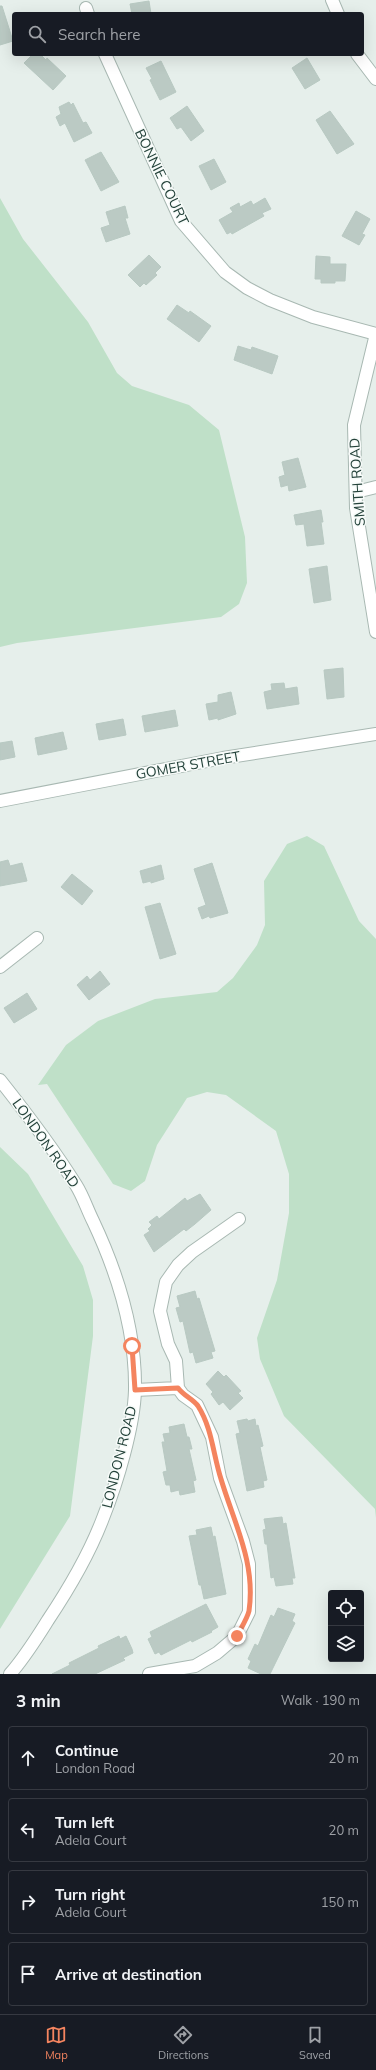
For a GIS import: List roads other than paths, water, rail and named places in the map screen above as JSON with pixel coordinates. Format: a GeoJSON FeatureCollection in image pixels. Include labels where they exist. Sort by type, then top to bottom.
{"type":"FeatureCollection","features":[{"type":"Feature","properties":{"kind":"street"},"geometry":{"type":"LineString","coordinates":[[332,0],[337,12]]}},
{"type":"Feature","properties":{"kind":"street","name":"BONNIE COURT"},"geometry":{"type":"LineString","coordinates":[[106,56],[181,221],[225,272],[247,288],[270,300],[313,317],[376,334]]}},
{"type":"Feature","properties":{"kind":"street"},"geometry":{"type":"LineString","coordinates":[[359,56],[376,79]]}},
{"type":"Feature","properties":{"kind":"street","name":"SMITH ROAD"},"geometry":{"type":"LineString","coordinates":[[376,334],[354,425],[356,508],[376,632]]}},
{"type":"Feature","properties":{"kind":"street"},"geometry":{"type":"LineString","coordinates":[[356,492],[376,487]]}},
{"type":"Feature","properties":{"kind":"street","name":"GOMER STREET"},"geometry":{"type":"LineString","coordinates":[[0,801],[223,758],[376,734]]}},
{"type":"Feature","properties":{"kind":"street"},"geometry":{"type":"LineString","coordinates":[[0,967],[37,938]]}},
{"type":"Feature","properties":{"kind":"street","name":"LONDON ROAD"},"geometry":{"type":"LineString","coordinates":[[0,1080],[54,1150],[77,1187],[98,1231],[116,1276],[126,1308],[132,1346],[135,1390],[131,1420],[117,1478],[96,1536],[79,1573],[15,1673]]}},
{"type":"Feature","properties":{"kind":"street"},"geometry":{"type":"LineString","coordinates":[[149,1674],[195,1666],[217,1653],[237,1636],[249,1612],[248,1564],[243,1541],[220,1478],[212,1437],[197,1405],[183,1395],[178,1388],[176,1360],[168,1344],[160,1311],[166,1282],[178,1265],[192,1252],[239,1220]]}},
{"type":"Feature","properties":{"kind":"street"},"geometry":{"type":"LineString","coordinates":[[135,1390],[178,1388]]}}]}
